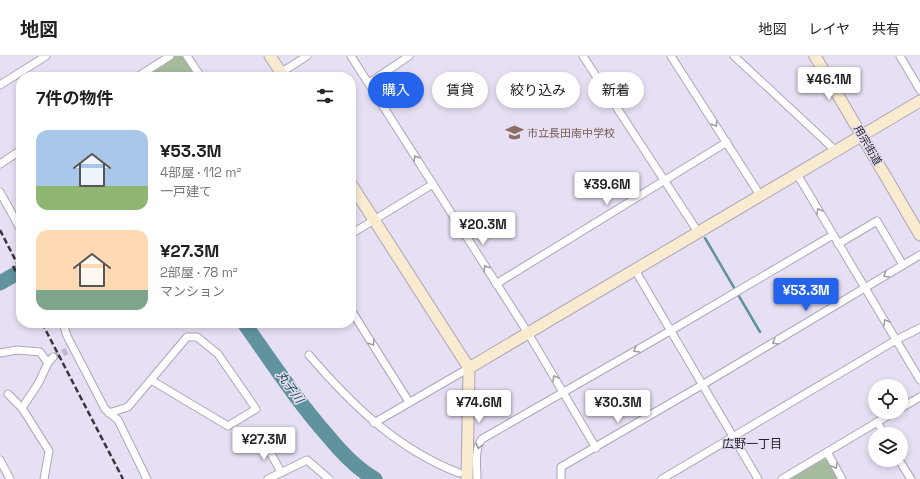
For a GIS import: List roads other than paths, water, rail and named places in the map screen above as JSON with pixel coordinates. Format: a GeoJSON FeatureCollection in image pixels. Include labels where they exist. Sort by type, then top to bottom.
{"type":"FeatureCollection","features":[{"type":"Feature","properties":{"kind":"street"},"geometry":{"type":"LineString","coordinates":[[21,72],[46,56]]}},
{"type":"Feature","properties":{"kind":"street"},"geometry":{"type":"LineString","coordinates":[[145,72],[170,56]]}},
{"type":"Feature","properties":{"kind":"street"},"geometry":{"type":"LineString","coordinates":[[187,56],[198,72]]}},
{"type":"Feature","properties":{"kind":"street"},"geometry":{"type":"LineString","coordinates":[[270,56],[278,72]]}},
{"type":"Feature","properties":{"kind":"street"},"geometry":{"type":"LineString","coordinates":[[283,72],[307,56]]}},
{"type":"Feature","properties":{"kind":"street"},"geometry":{"type":"LineString","coordinates":[[351,56],[368,82]]}},
{"type":"Feature","properties":{"kind":"street"},"geometry":{"type":"LineString","coordinates":[[385,72],[409,56]]}},
{"type":"Feature","properties":{"kind":"street"},"geometry":{"type":"LineString","coordinates":[[583,56],[698,232]]}},
{"type":"Feature","properties":{"kind":"street"},"geometry":{"type":"LineString","coordinates":[[671,56],[760,195]]}},
{"type":"Feature","properties":{"kind":"street"},"geometry":{"type":"LineString","coordinates":[[734,56],[836,151]]}},
{"type":"Feature","properties":{"kind":"street","name":"用宗街道"},"geometry":{"type":"LineString","coordinates":[[815,56],[920,235]]}},
{"type":"Feature","properties":{"kind":"street"},"geometry":{"type":"LineString","coordinates":[[900,56],[920,90]]}},
{"type":"Feature","properties":{"kind":"street"},"geometry":{"type":"LineString","coordinates":[[0,85],[16,75]]}},
{"type":"Feature","properties":{"kind":"street"},"geometry":{"type":"LineString","coordinates":[[374,423],[920,101]]}},
{"type":"Feature","properties":{"kind":"street"},"geometry":{"type":"LineString","coordinates":[[385,108],[528,333],[596,448]]}},
{"type":"Feature","properties":{"kind":"street"},"geometry":{"type":"LineString","coordinates":[[496,284],[727,142]]}},
{"type":"Feature","properties":{"kind":"street"},"geometry":{"type":"LineString","coordinates":[[0,164],[16,153]]}},
{"type":"Feature","properties":{"kind":"street"},"geometry":{"type":"LineString","coordinates":[[797,174],[920,380]]}},
{"type":"Feature","properties":{"kind":"street"},"geometry":{"type":"LineString","coordinates":[[356,231],[433,184]]}},
{"type":"Feature","properties":{"kind":"street"},"geometry":{"type":"LineString","coordinates":[[0,192],[16,221]]}},
{"type":"Feature","properties":{"kind":"street"},"geometry":{"type":"LineString","coordinates":[[309,355],[327,376],[374,423],[412,450],[463,476],[468,368],[356,192]]}},
{"type":"Feature","properties":{"kind":"street"},"geometry":{"type":"LineString","coordinates":[[838,244],[877,221],[903,265]]}},
{"type":"Feature","properties":{"kind":"street"},"geometry":{"type":"LineString","coordinates":[[477,479],[478,451],[482,439],[833,235]]}},
{"type":"Feature","properties":{"kind":"street"},"geometry":{"type":"LineString","coordinates":[[561,479],[561,468],[920,255]]}},
{"type":"Feature","properties":{"kind":"street"},"geometry":{"type":"LineString","coordinates":[[635,270],[758,479]]}},
{"type":"Feature","properties":{"kind":"street"},"geometry":{"type":"LineString","coordinates":[[356,318],[409,402]]}},
{"type":"Feature","properties":{"kind":"street"},"geometry":{"type":"LineString","coordinates":[[64,328],[70,350],[104,409],[118,420],[147,479]]}},
{"type":"Feature","properties":{"kind":"street"},"geometry":{"type":"LineString","coordinates":[[662,479],[896,340],[920,328]]}},
{"type":"Feature","properties":{"kind":"street"},"geometry":{"type":"LineString","coordinates":[[109,413],[128,407],[187,337],[197,336],[218,354],[256,409],[228,426],[151,380]]}},
{"type":"Feature","properties":{"kind":"street"},"geometry":{"type":"LineString","coordinates":[[0,353],[17,350],[40,352],[48,363]]}},
{"type":"Feature","properties":{"kind":"street"},"geometry":{"type":"LineString","coordinates":[[22,408],[38,384],[48,363],[54,358]]}},
{"type":"Feature","properties":{"kind":"street"},"geometry":{"type":"LineString","coordinates":[[8,394],[22,408],[48,451],[44,479]]}},
{"type":"Feature","properties":{"kind":"street"},"geometry":{"type":"LineString","coordinates":[[908,404],[920,396]]}},
{"type":"Feature","properties":{"kind":"street"},"geometry":{"type":"LineString","coordinates":[[782,479],[882,419]]}},
{"type":"Feature","properties":{"kind":"street"},"geometry":{"type":"LineString","coordinates":[[877,422],[880,427]]}},
{"type":"Feature","properties":{"kind":"street"},"geometry":{"type":"LineString","coordinates":[[264,441],[281,472]]}},
{"type":"Feature","properties":{"kind":"street"},"geometry":{"type":"LineString","coordinates":[[827,452],[842,479]]}},
{"type":"Feature","properties":{"kind":"street"},"geometry":{"type":"LineString","coordinates":[[0,460],[10,479]]}},
{"type":"Feature","properties":{"kind":"street"},"geometry":{"type":"LineString","coordinates":[[268,479],[307,460],[329,479]]}},
{"type":"Feature","properties":{"kind":"street"},"geometry":{"type":"LineString","coordinates":[[903,467],[911,479]]}},
{"type":"Feature","properties":{"kind":"waterway"},"geometry":{"type":"LineString","coordinates":[[705,238],[760,332]]}},
{"type":"Feature","properties":{"kind":"waterway","name":"丸子川"},"geometry":{"type":"LineString","coordinates":[[0,283],[16,274]]}},
{"type":"Feature","properties":{"kind":"waterway","name":"丸子川"},"geometry":{"type":"LineString","coordinates":[[247,328],[284,381],[338,448],[350,460],[375,479]]}},
{"type":"Feature","properties":{"kind":"tunnel"},"geometry":{"type":"LineString","coordinates":[[53,357],[67,351]]}},
{"type":"Feature","properties":{"kind":"railway"},"geometry":{"type":"LineString","coordinates":[[0,230],[16,261]]}},
{"type":"Feature","properties":{"kind":"railway"},"geometry":{"type":"LineString","coordinates":[[13,266],[16,272]]}},
{"type":"Feature","properties":{"kind":"railway"},"geometry":{"type":"LineString","coordinates":[[45,328],[123,479]]}},
{"type":"Feature","properties":{"kind":"place","name":"市立長田南中学校"},"geometry":{"type":"Point","coordinates":[514,133]}},
{"type":"Feature","properties":{"kind":"district","name":"広野一丁目"},"geometry":{"type":"Point","coordinates":[752,444]}}]}
